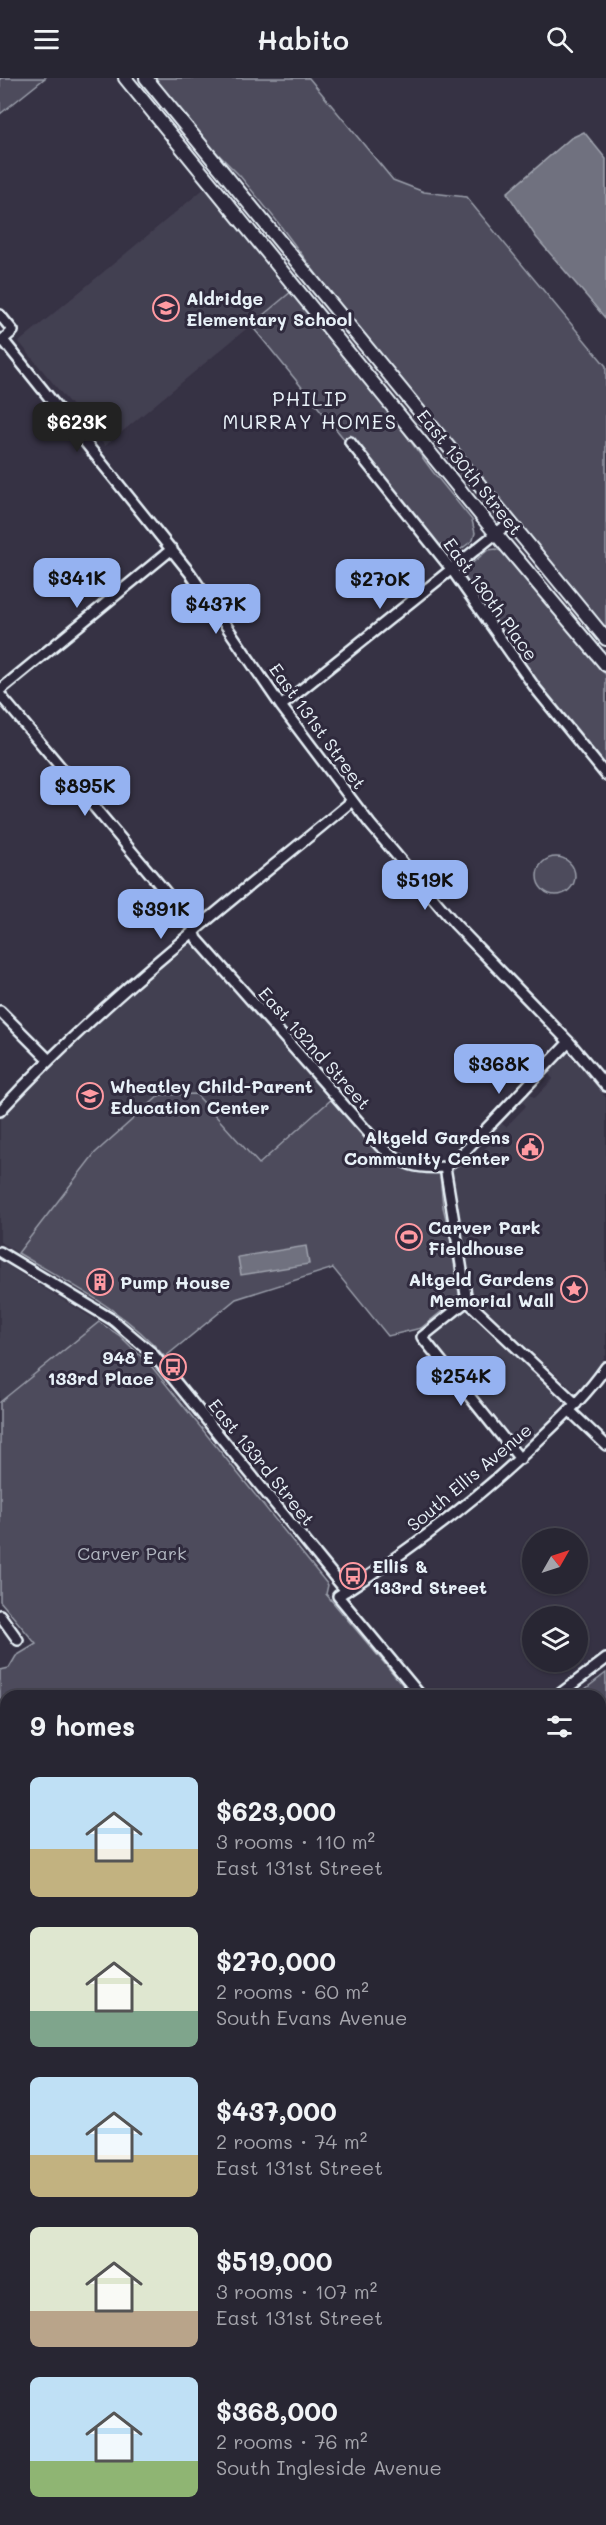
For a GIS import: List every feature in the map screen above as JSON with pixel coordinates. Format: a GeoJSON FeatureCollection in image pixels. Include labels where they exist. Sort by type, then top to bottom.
{"type":"FeatureCollection","features":[{"type":"Feature","properties":{"kind":"main road","name":"East 130th Street"},"geometry":{"type":"LineString","coordinates":[[125,78],[496,534],[606,665]]}},
{"type":"Feature","properties":{"kind":"main road","name":"East 130th Street"},"geometry":{"type":"LineString","coordinates":[[146,78],[606,639]]}},
{"type":"Feature","properties":{"kind":"street"},"geometry":{"type":"LineString","coordinates":[[0,315],[13,331],[1,341]]}},
{"type":"Feature","properties":{"kind":"street","name":"East 131st Street"},"geometry":{"type":"LineString","coordinates":[[1,341],[172,549],[281,706],[352,801],[455,924],[569,1042],[606,1086]]}},
{"type":"Feature","properties":{"kind":"street","name":"East 130th Place"},"geometry":{"type":"LineString","coordinates":[[350,442],[452,570],[536,689],[606,775]]}},
{"type":"Feature","properties":{"kind":"street"},"geometry":{"type":"LineString","coordinates":[[281,706],[509,523]]}},
{"type":"Feature","properties":{"kind":"street"},"geometry":{"type":"LineString","coordinates":[[0,690],[172,549]]}},
{"type":"Feature","properties":{"kind":"street","name":"East 132nd Street"},"geometry":{"type":"LineString","coordinates":[[0,695],[190,922],[198,939],[381,1146],[399,1162],[410,1166],[445,1167]]}},
{"type":"Feature","properties":{"kind":"street"},"geometry":{"type":"LineString","coordinates":[[0,1111],[48,1059],[109,1002],[352,801]]}},
{"type":"Feature","properties":{"kind":"street"},"geometry":{"type":"LineString","coordinates":[[0,1011],[48,1059]]}},
{"type":"Feature","properties":{"kind":"street"},"geometry":{"type":"LineString","coordinates":[[569,1042],[465,1151],[445,1167],[468,1301],[573,1407],[606,1445]]}},
{"type":"Feature","properties":{"kind":"street","name":"East 133rd Street"},"geometry":{"type":"LineString","coordinates":[[0,1252],[113,1320],[152,1353],[416,1690]]}},
{"type":"Feature","properties":{"kind":"street"},"geometry":{"type":"LineString","coordinates":[[468,1301],[422,1337],[520,1459]]}},
{"type":"Feature","properties":{"kind":"street","name":"South Ellis Avenue"},"geometry":{"type":"LineString","coordinates":[[342,1594],[407,1551],[520,1459],[573,1407],[606,1367]]}},
{"type":"Feature","properties":{"kind":"street"},"geometry":{"type":"LineString","coordinates":[[0,1615],[18,1640]]}},
{"type":"Feature","properties":{"kind":"street"},"geometry":{"type":"LineString","coordinates":[[565,1690],[606,1659]]}},
{"type":"Feature","properties":{"kind":"shaded area","name":"Aldridge Elementary School"},"geometry":{"type":"Polygon","coordinates":[[[206,187],[292,291],[105,446],[19,342],[206,187]]]}},
{"type":"Feature","properties":{"kind":"shaded area","name":"Wheatley Child-Parent Education Center"},"geometry":{"type":"Polygon","coordinates":[[[192,940],[334,1097],[259,1164],[196,1094],[95,1153],[18,1253],[0,1242],[0,1118],[96,1021],[192,940]]]}},
{"type":"Feature","properties":{"kind":"shaded area"},"geometry":{"type":"Polygon","coordinates":[[[568,1053],[585,1069],[606,1098],[606,1355],[581,1388],[573,1390],[478,1302],[473,1292],[453,1176],[453,1170],[462,1159],[469,1165],[491,1142],[486,1136],[500,1122],[506,1127],[526,1106],[521,1100],[528,1093],[535,1098],[553,1079],[548,1073],[568,1053]]]}},
{"type":"Feature","properties":{"kind":"shaded area"},"geometry":{"type":"Polygon","coordinates":[[[0,1261],[99,1322],[0,1402],[0,1261]]]}},
{"type":"Feature","properties":{"kind":"shaded area"},"geometry":{"type":"Polygon","coordinates":[[[465,1310],[563,1401],[563,1406],[523,1447],[519,1446],[432,1338],[465,1310]]]}},
{"type":"Feature","properties":{"kind":"green space"},"geometry":{"type":"Polygon","coordinates":[[[0,78],[45,78],[0,114],[0,78]]]}},
{"type":"Feature","properties":{"kind":"green space"},"geometry":{"type":"Polygon","coordinates":[[[154,78],[309,78],[393,180],[424,192],[466,197],[606,366],[606,631],[338,303],[276,220],[240,176],[203,139],[154,78]]]}},
{"type":"Feature","properties":{"kind":"green space"},"geometry":{"type":"Polygon","coordinates":[[[292,291],[371,387],[433,472],[472,520],[475,533],[473,540],[452,556],[443,552],[350,435],[344,439],[251,325],[292,291]]]}},
{"type":"Feature","properties":{"kind":"green space"},"geometry":{"type":"Polygon","coordinates":[[[496,549],[509,558],[606,675],[606,769],[555,707],[465,579],[464,570],[488,550],[496,549]]]}},
{"type":"Feature","properties":{"kind":"green space"},"geometry":{"type":"Polygon","coordinates":[[[556,857],[569,863],[575,876],[569,889],[556,895],[543,889],[537,876],[543,863],[556,857]]]}},
{"type":"Feature","properties":{"kind":"green space"},"geometry":{"type":"Polygon","coordinates":[[[196,1094],[259,1164],[334,1097],[379,1148],[438,1171],[459,1294],[457,1299],[421,1328],[388,1336],[333,1268],[236,1299],[165,1357],[150,1341],[115,1312],[18,1253],[95,1153],[160,1095],[196,1094]]]}},
{"type":"Feature","properties":{"kind":"green space","name":"Carver Park"},"geometry":{"type":"Polygon","coordinates":[[[99,1322],[120,1336],[152,1367],[328,1585],[326,1594],[407,1690],[0,1690],[0,1670],[9,1668],[16,1656],[36,1644],[0,1601],[0,1402],[99,1322]]]}},
{"type":"Feature","properties":{"kind":"green space"},"geometry":{"type":"Polygon","coordinates":[[[606,1673],[606,1690],[584,1690],[606,1673]]]}},
{"type":"Feature","properties":{"kind":"water"},"geometry":{"type":"Polygon","coordinates":[[[584,132],[606,159],[606,319],[536,237],[507,193],[571,138],[584,132]]]}},
{"type":"Feature","properties":{"kind":"water"},"geometry":{"type":"Polygon","coordinates":[[[306,1246],[309,1264],[241,1275],[238,1257],[306,1246]]]}},
{"type":"Feature","properties":{"kind":"place","name":"Aldridge Elementary School"},"geometry":{"type":"Point","coordinates":[166,308]}},
{"type":"Feature","properties":{"kind":"place","name":"Wheatley Child-Parent Education Center"},"geometry":{"type":"Point","coordinates":[90,1096]}},
{"type":"Feature","properties":{"kind":"place","name":"Altgeld Gardens Community Center"},"geometry":{"type":"Point","coordinates":[530,1147]}},
{"type":"Feature","properties":{"kind":"place","name":"Carver Park Fieldhouse"},"geometry":{"type":"Point","coordinates":[409,1237]}},
{"type":"Feature","properties":{"kind":"place","name":"Pump House"},"geometry":{"type":"Point","coordinates":[100,1282]}},
{"type":"Feature","properties":{"kind":"place","name":"Altgeld Gardens Memorial Wall"},"geometry":{"type":"Point","coordinates":[574,1289]}},
{"type":"Feature","properties":{"kind":"place","name":"948 E 133rd Place"},"geometry":{"type":"Point","coordinates":[173,1367]}},
{"type":"Feature","properties":{"kind":"place","name":"Ellis & 133rd Street"},"geometry":{"type":"Point","coordinates":[353,1576]}},
{"type":"Feature","properties":{"kind":"district","name":"PHILIP MURRAY HOMES"},"geometry":{"type":"Point","coordinates":[310,410]}}]}
